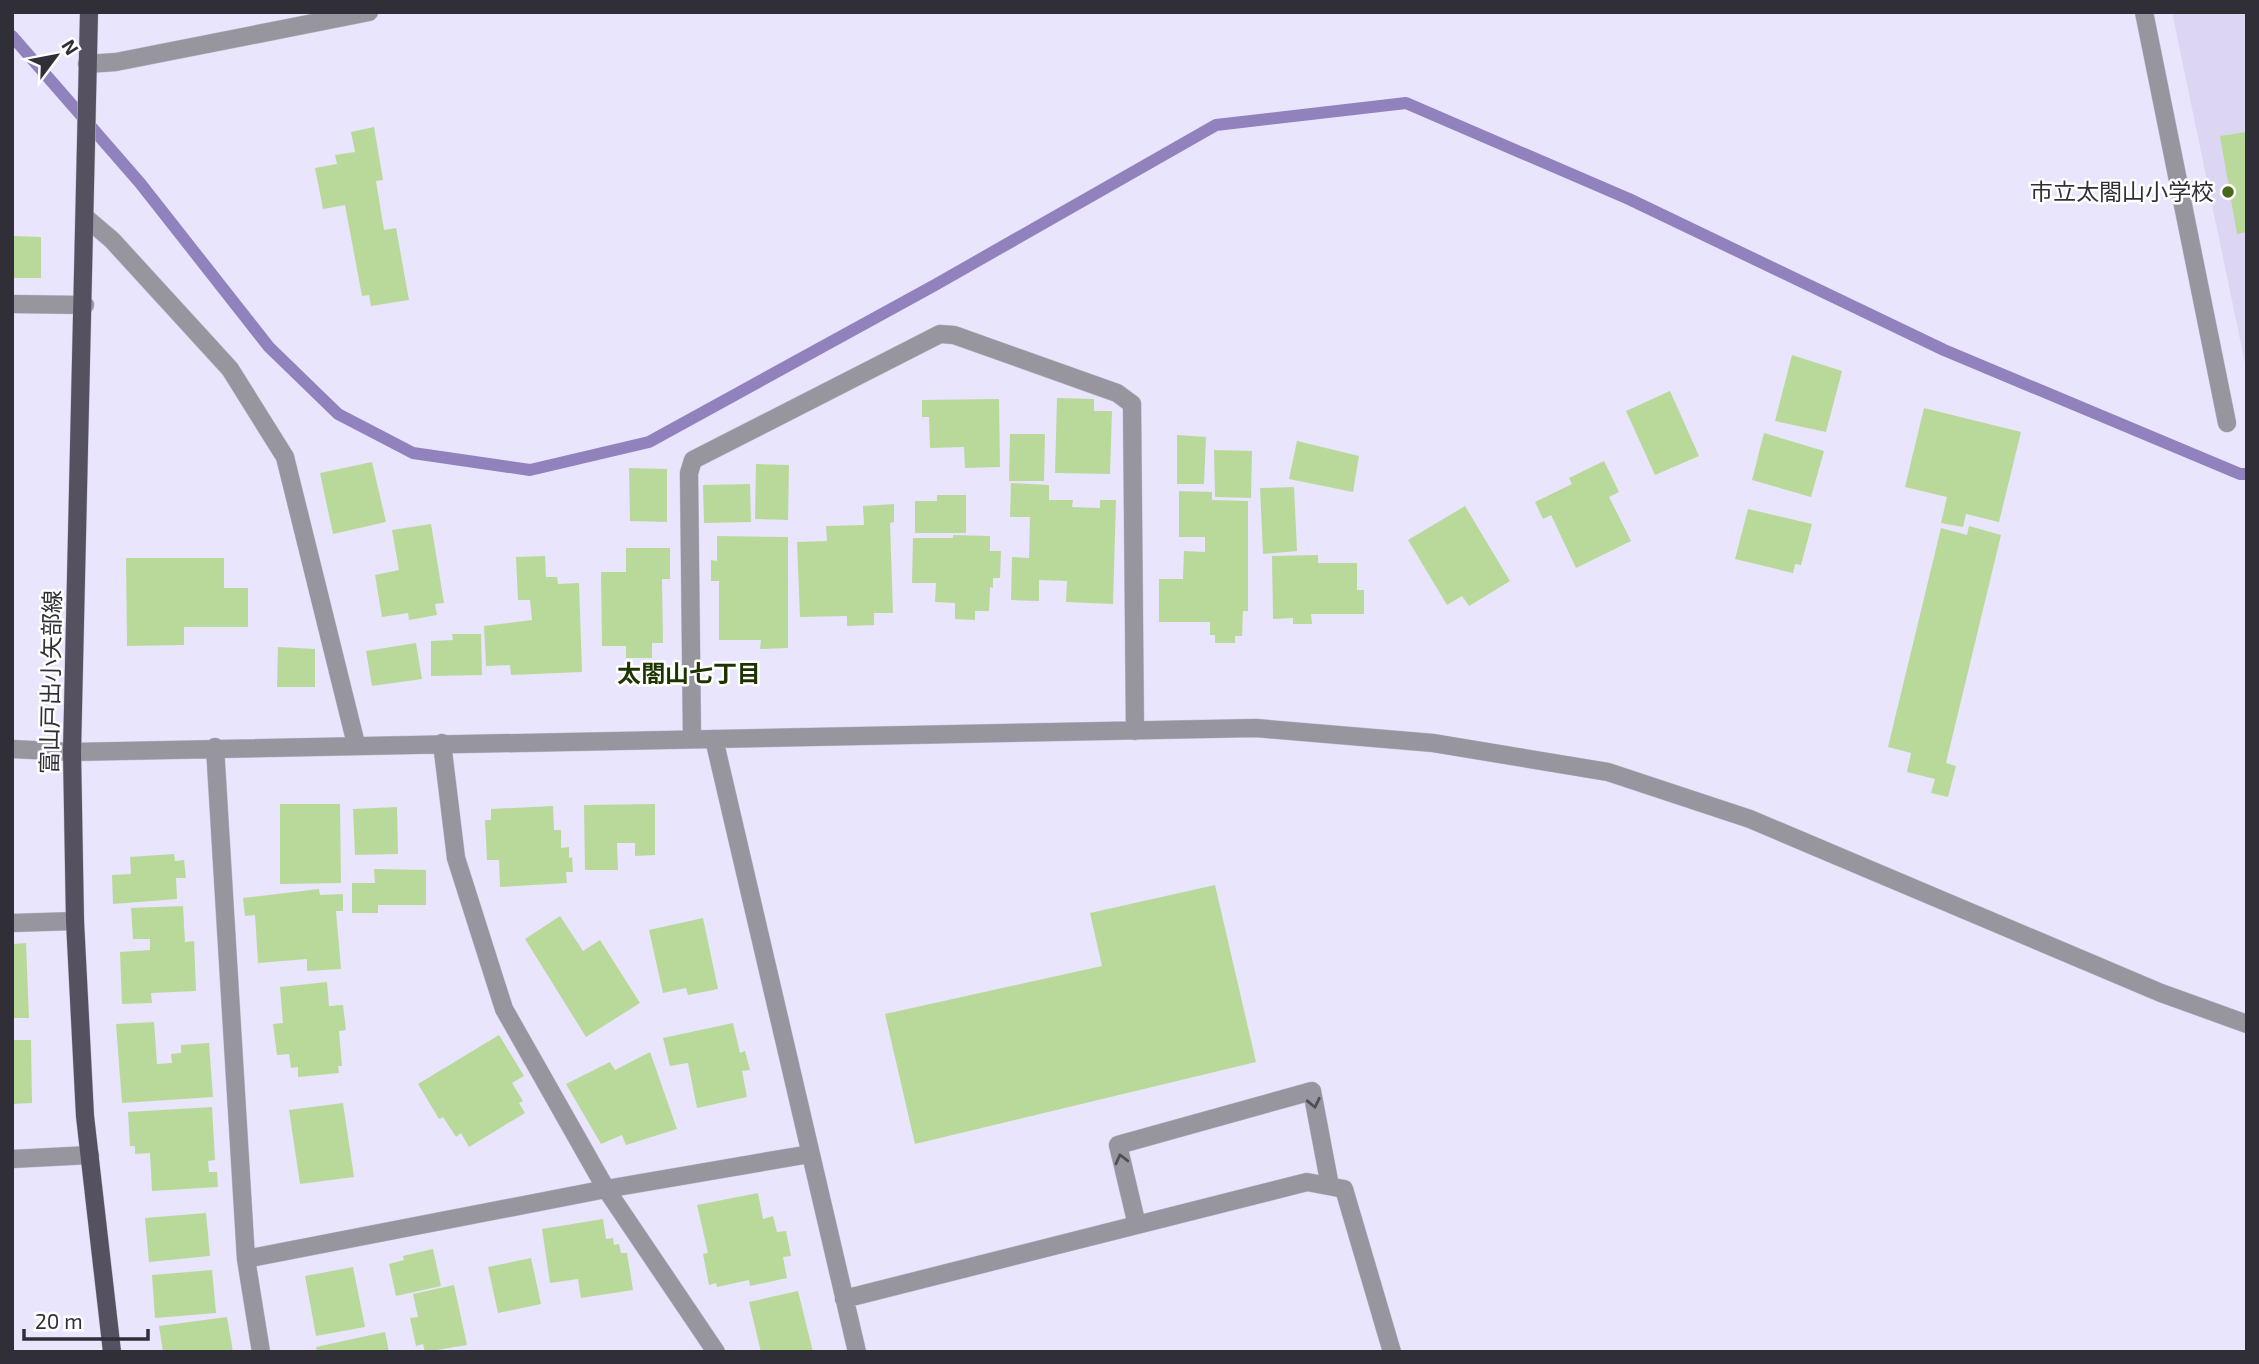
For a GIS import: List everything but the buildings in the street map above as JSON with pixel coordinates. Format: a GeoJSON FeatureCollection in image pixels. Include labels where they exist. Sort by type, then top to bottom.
{"type":"FeatureCollection","features":[{"type":"Feature","properties":{"kind":"main road","name":"富山戸出小矢部線"},"geometry":{"type":"LineString","coordinates":[[89,12],[85,305],[72,752],[75,922],[90,1155],[112,1352]]}},
{"type":"Feature","properties":{"kind":"street"},"geometry":{"type":"LineString","coordinates":[[87,64],[116,62],[369,12]]}},
{"type":"Feature","properties":{"kind":"street"},"geometry":{"type":"LineString","coordinates":[[2144,12],[2227,423]]}},
{"type":"Feature","properties":{"kind":"street"},"geometry":{"type":"LineString","coordinates":[[85,217],[111,240],[230,369],[285,457],[356,744]]}},
{"type":"Feature","properties":{"kind":"street"},"geometry":{"type":"LineString","coordinates":[[12,304],[85,305]]}},
{"type":"Feature","properties":{"kind":"street"},"geometry":{"type":"LineString","coordinates":[[692,739],[689,472],[693,460],[940,334],[954,335],[1117,393],[1132,404],[1135,731]]}},
{"type":"Feature","properties":{"kind":"street"},"geometry":{"type":"LineString","coordinates":[[12,749],[72,752],[356,744],[1256,728],[1433,743],[1608,772],[1750,819],[2161,993],[2247,1024]]}},
{"type":"Feature","properties":{"kind":"street"},"geometry":{"type":"LineString","coordinates":[[714,739],[857,1352]]}},
{"type":"Feature","properties":{"kind":"street"},"geometry":{"type":"LineString","coordinates":[[442,743],[456,858],[505,1009],[606,1189],[716,1352]]}},
{"type":"Feature","properties":{"kind":"street"},"geometry":{"type":"LineString","coordinates":[[215,747],[246,1259],[261,1352]]}},
{"type":"Feature","properties":{"kind":"street"},"geometry":{"type":"LineString","coordinates":[[12,923],[75,922]]}},
{"type":"Feature","properties":{"kind":"street"},"geometry":{"type":"LineString","coordinates":[[1137,1225],[1118,1145],[1312,1091],[1330,1186]]}},
{"type":"Feature","properties":{"kind":"street"},"geometry":{"type":"LineString","coordinates":[[246,1259],[606,1189],[810,1154]]}},
{"type":"Feature","properties":{"kind":"street"},"geometry":{"type":"LineString","coordinates":[[12,1159],[90,1155]]}},
{"type":"Feature","properties":{"kind":"street"},"geometry":{"type":"LineString","coordinates":[[844,1299],[1307,1182],[1344,1189],[1392,1352]]}},
{"type":"Feature","properties":{"kind":"shaded area","name":"市立太閤山小学校"},"geometry":{"type":"Polygon","coordinates":[[[2172,12],[2247,12],[2247,373],[2172,12]]]}},
{"type":"Feature","properties":{"kind":"waterway"},"geometry":{"type":"LineString","coordinates":[[12,36],[140,183],[269,347],[338,414],[413,453],[530,470],[649,442],[935,285],[1216,125],[1406,103],[1629,199],[1944,350],[2240,474],[2247,474]]}},
{"type":"Feature","properties":{"kind":"place","name":"市立太閤山小学校"},"geometry":{"type":"Point","coordinates":[2228,192]}},
{"type":"Feature","properties":{"kind":"district","name":"太閤山七丁目"},"geometry":{"type":"Point","coordinates":[689,674]}}]}
